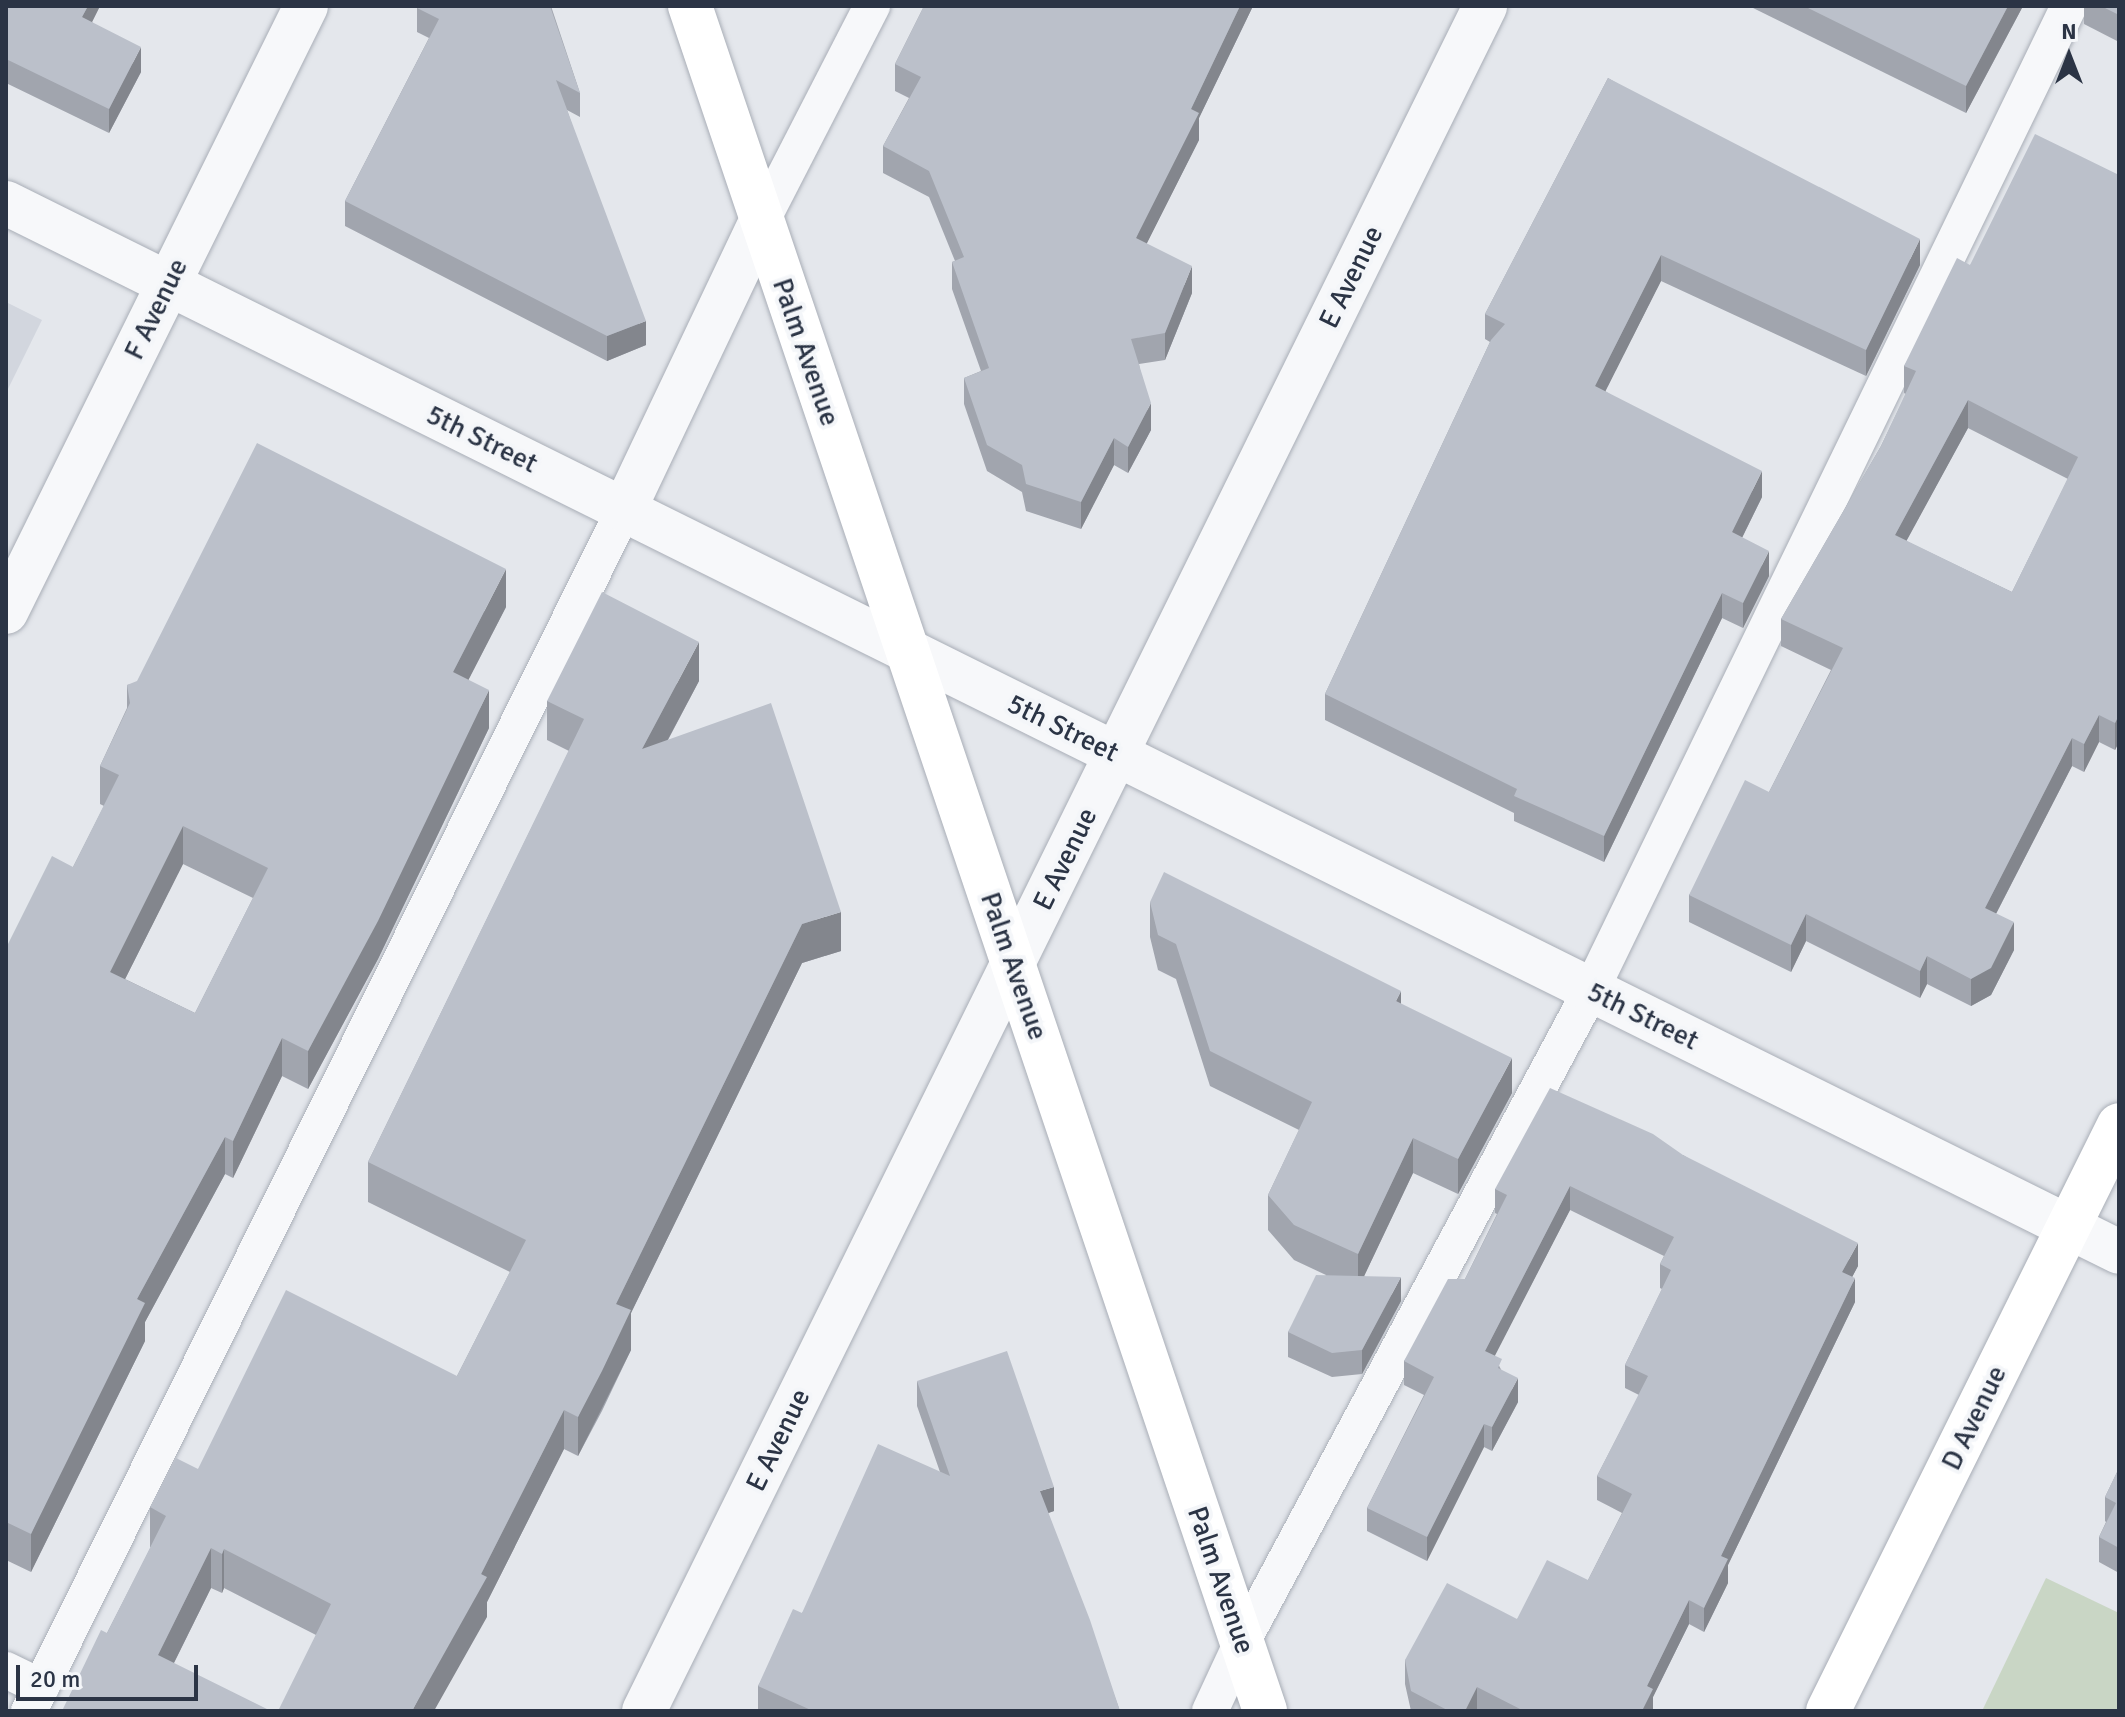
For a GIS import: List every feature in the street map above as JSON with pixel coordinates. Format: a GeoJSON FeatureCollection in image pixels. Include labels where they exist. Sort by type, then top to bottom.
{"type":"FeatureCollection","features":[{"type":"Feature","properties":{"kind":"street","name":"F Avenue"},"geometry":{"type":"LineString","coordinates":[[6,612],[306,6]]}},
{"type":"Feature","properties":{"kind":"street","name":"Palm Avenue"},"geometry":{"type":"LineString","coordinates":[[690,6],[1265,1711]]}},
{"type":"Feature","properties":{"kind":"street","name":"E Avenue"},"geometry":{"type":"LineString","coordinates":[[644,1711],[1485,6]]}},
{"type":"Feature","properties":{"kind":"street","name":"5th Street"},"geometry":{"type":"LineString","coordinates":[[6,203],[2119,1252]]}},
{"type":"Feature","properties":{"kind":"street","name":"Palm Avenue"},"geometry":{"type":"LineString","coordinates":[[624,510],[761,222]]}},
{"type":"Feature","properties":{"kind":"street","name":"D Avenue"},"geometry":{"type":"LineString","coordinates":[[1828,1711],[2119,1125]]}},
{"type":"Feature","properties":{"kind":"lane"},"geometry":{"type":"LineString","coordinates":[[761,222],[872,6]]}},
{"type":"Feature","properties":{"kind":"lane"},"geometry":{"type":"LineString","coordinates":[[1210,1711],[1242,1642],[1591,990],[2069,6]]}},
{"type":"Feature","properties":{"kind":"lane"},"geometry":{"type":"LineString","coordinates":[[6,1670],[35,1699],[624,510]]}},
{"type":"Feature","properties":{"kind":"shaded area"},"geometry":{"type":"Polygon","coordinates":[[[6,302],[42,320],[6,393],[6,302]]]}},
{"type":"Feature","properties":{"kind":"green space"},"geometry":{"type":"Polygon","coordinates":[[[2046,1578],[2119,1613],[2119,1711],[1982,1711],[2046,1578]]]}},
{"type":"Feature","properties":{"kind":"building"},"geometry":{"type":"Polygon","coordinates":[[[6,6],[88,6],[82,17],[141,47],[109,109],[6,59],[6,6]]]}},
{"type":"Feature","properties":{"kind":"building"},"geometry":{"type":"Polygon","coordinates":[[[418,6],[550,6],[580,93],[556,80],[646,321],[607,336],[345,201],[439,19],[418,6]]]}},
{"type":"Feature","properties":{"kind":"building"},"geometry":{"type":"Polygon","coordinates":[[[924,6],[1240,6],[1191,109],[1199,113],[1136,238],[1192,266],[1165,333],[1131,339],[1151,403],[1128,447],[1114,438],[1081,502],[1026,484],[1022,465],[987,445],[964,378],[989,368],[952,262],[964,257],[929,171],[883,146],[921,77],[895,64],[924,6]]]}},
{"type":"Feature","properties":{"kind":"building"},"geometry":{"type":"Polygon","coordinates":[[[1804,6],[2008,6],[1966,86],[1804,6]]]}},
{"type":"Feature","properties":{"kind":"building"},"geometry":{"type":"Polygon","coordinates":[[[2101,6],[2119,6],[2119,15],[2101,6]]]}},
{"type":"Feature","properties":{"kind":"building"},"geometry":{"type":"Polygon","coordinates":[[[1608,78],[1920,239],[1866,350],[1661,255],[1595,386],[1762,471],[1732,532],[1769,551],[1743,603],[1722,593],[1604,836],[1514,796],[1517,789],[1325,694],[1491,340],[1505,324],[1485,314],[1608,78]]]}},
{"type":"Feature","properties":{"kind":"building"},"geometry":{"type":"Polygon","coordinates":[[[2035,134],[2119,175],[2119,715],[2115,723],[2099,715],[2084,744],[2072,738],[1985,908],[2014,922],[1991,968],[1971,979],[1927,956],[1920,971],[1806,914],[1791,945],[1689,895],[1745,780],[1769,792],[1843,648],[1781,619],[1881,446],[1916,371],[1904,366],[1957,258],[1970,265],[2035,134]],[[1968,400],[1895,535],[2012,592],[2078,457],[1968,400]]]}},
{"type":"Feature","properties":{"kind":"building"},"geometry":{"type":"Polygon","coordinates":[[[257,443],[506,569],[453,672],[489,690],[378,921],[308,1051],[282,1038],[233,1141],[225,1137],[137,1299],[145,1303],[31,1534],[6,1522],[6,948],[52,856],[73,867],[119,775],[100,766],[130,703],[127,685],[137,681],[257,443]],[[183,826],[110,972],[195,1013],[268,868],[183,826]]]}},
{"type":"Feature","properties":{"kind":"building"},"geometry":{"type":"Polygon","coordinates":[[[602,592],[699,642],[642,749],[771,703],[841,912],[802,924],[616,1304],[631,1310],[602,1371],[578,1417],[564,1410],[481,1574],[487,1577],[412,1711],[278,1711],[331,1604],[224,1549],[222,1554],[211,1548],[158,1655],[271,1711],[62,1711],[101,1630],[107,1633],[166,1516],[150,1507],[176,1458],[198,1469],[286,1290],[457,1376],[526,1240],[368,1162],[584,719],[547,701],[602,592]]]}},
{"type":"Feature","properties":{"kind":"building"},"geometry":{"type":"Polygon","coordinates":[[[1164,872],[1401,991],[1396,1001],[1512,1058],[1458,1159],[1413,1138],[1358,1254],[1294,1225],[1268,1195],[1312,1102],[1210,1051],[1176,944],[1158,935],[1150,902],[1164,872]]]}},
{"type":"Feature","properties":{"kind":"building"},"geometry":{"type":"Polygon","coordinates":[[[1550,1088],[1653,1134],[1683,1155],[1858,1243],[1842,1272],[1855,1278],[1721,1556],[1728,1559],[1704,1608],[1689,1600],[1647,1686],[1653,1689],[1642,1711],[1524,1711],[1477,1687],[1465,1711],[1449,1711],[1411,1691],[1405,1660],[1447,1583],[1517,1619],[1547,1560],[1588,1580],[1632,1494],[1597,1476],[1648,1376],[1625,1365],[1671,1270],[1660,1264],[1674,1237],[1570,1186],[1485,1351],[1502,1359],[1498,1368],[1518,1378],[1492,1427],[1484,1424],[1427,1537],[1367,1508],[1434,1377],[1404,1361],[1448,1279],[1465,1279],[1507,1195],[1495,1189],[1550,1088]]]}},
{"type":"Feature","properties":{"kind":"building"},"geometry":{"type":"Polygon","coordinates":[[[1316,1275],[1401,1277],[1362,1350],[1332,1353],[1288,1332],[1316,1275]]]}},
{"type":"Feature","properties":{"kind":"building"},"geometry":{"type":"Polygon","coordinates":[[[1007,1351],[1054,1487],[1040,1491],[1090,1620],[1120,1711],[813,1711],[758,1686],[793,1609],[802,1613],[878,1444],[950,1476],[917,1381],[1007,1351]]]}},
{"type":"Feature","properties":{"kind":"building"},"geometry":{"type":"Polygon","coordinates":[[[2119,1468],[2119,1548],[2099,1537],[2116,1503],[2105,1497],[2119,1468]]]}}]}
